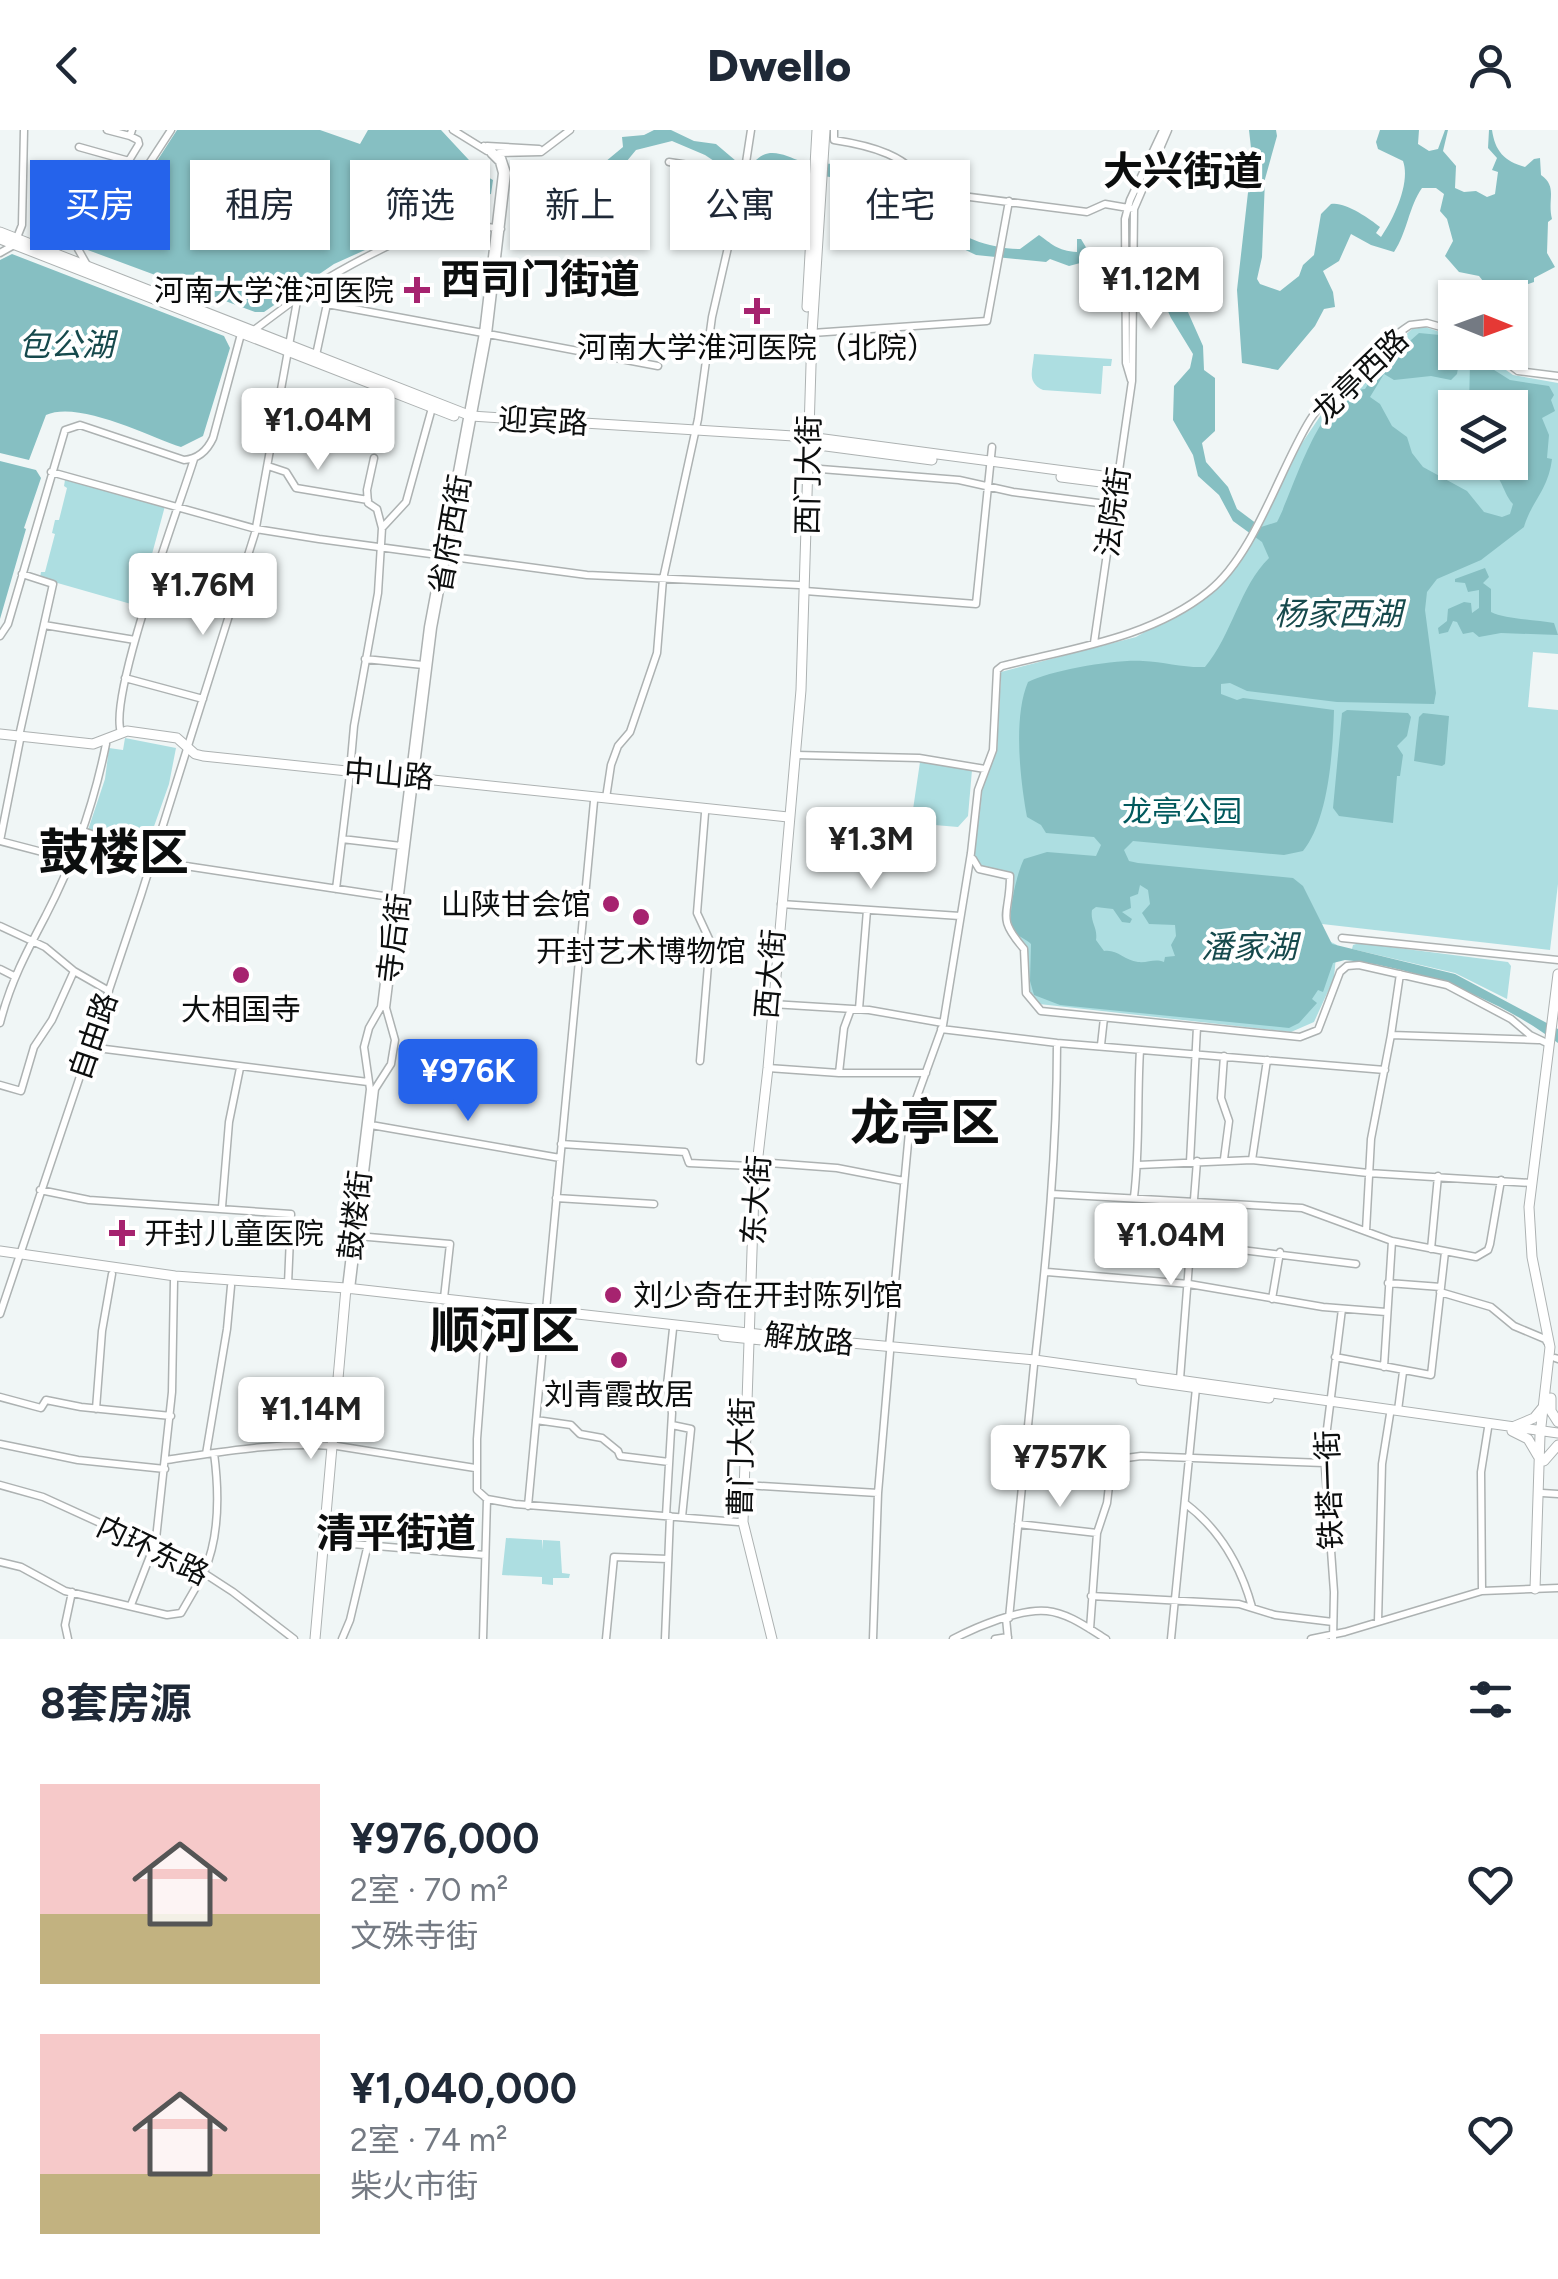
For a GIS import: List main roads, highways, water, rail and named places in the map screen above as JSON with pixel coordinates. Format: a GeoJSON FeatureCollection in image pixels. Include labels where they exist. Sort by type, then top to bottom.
{"type":"FeatureCollection","features":[{"type":"Feature","properties":{"kind":"main road","name":"西门大街"},"geometry":{"type":"LineString","coordinates":[[786,818],[808,468],[817,130]]}},
{"type":"Feature","properties":{"kind":"main road","name":"西门大街"},"geometry":{"type":"LineString","coordinates":[[786,818],[796,755],[814,235],[825,130]]}},
{"type":"Feature","properties":{"kind":"main road","name":"迎宾路"},"geometry":{"type":"LineString","coordinates":[[0,236],[241,334],[316,356],[468,418]]}},
{"type":"Feature","properties":{"kind":"main road","name":"迎宾路"},"geometry":{"type":"LineString","coordinates":[[16,242],[88,265],[254,330],[432,408],[468,418],[806,440],[1117,481]]}},
{"type":"Feature","properties":{"kind":"main road","name":"中山路"},"geometry":{"type":"LineString","coordinates":[[19,738],[93,744],[121,732],[176,737],[186,751]]}},
{"type":"Feature","properties":{"kind":"main road","name":"中山路"},"geometry":{"type":"LineString","coordinates":[[0,736],[92,747],[125,735],[174,742],[201,760],[786,818]]}},
{"type":"Feature","properties":{"kind":"main road","name":"中山路"},"geometry":{"type":"LineString","coordinates":[[412,778],[706,813],[786,818]]}},
{"type":"Feature","properties":{"kind":"main road","name":"西大街"},"geometry":{"type":"LineString","coordinates":[[765,1068],[786,818]]}},
{"type":"Feature","properties":{"kind":"main road","name":"西大街"},"geometry":{"type":"LineString","coordinates":[[765,1068],[786,818]]}},
{"type":"Feature","properties":{"kind":"main road"},"geometry":{"type":"LineString","coordinates":[[1558,974],[1556,1019],[1548,1042],[1532,1182],[1530,1246],[1550,1346],[1548,1399],[1558,1422]]}},
{"type":"Feature","properties":{"kind":"main road"},"geometry":{"type":"LineString","coordinates":[[1548,1042],[1533,1216],[1536,1257],[1556,1358],[1543,1433],[1541,1461],[1535,1589],[1542,1493],[1541,1461],[1531,1442],[1513,1429],[1534,1418],[1548,1399]]}},
{"type":"Feature","properties":{"kind":"main road","name":"东大街"},"geometry":{"type":"LineString","coordinates":[[747,1336],[754,1164],[765,1068]]}},
{"type":"Feature","properties":{"kind":"main road","name":"解放路"},"geometry":{"type":"LineString","coordinates":[[0,1254],[174,1282],[444,1298],[673,1330],[1180,1378],[1330,1404]]}},
{"type":"Feature","properties":{"kind":"main road","name":"解放路"},"geometry":{"type":"LineString","coordinates":[[17,1258],[747,1336]]}},
{"type":"Feature","properties":{"kind":"main road"},"geometry":{"type":"LineString","coordinates":[[317,1639],[349,1291]]}},
{"type":"Feature","properties":{"kind":"main road","name":"曹门大街"},"geometry":{"type":"LineString","coordinates":[[747,1336],[744,1528],[768,1639]]}},
{"type":"Feature","properties":{"kind":"main road","name":"曹门大街"},"geometry":{"type":"LineString","coordinates":[[747,1336],[738,1522],[768,1639]]}},
{"type":"Feature","properties":{"kind":"main road","name":"解放路"},"geometry":{"type":"LineString","coordinates":[[1034,1362],[1196,1388],[1558,1435]]}},
{"type":"Feature","properties":{"kind":"main road","name":"解放路"},"geometry":{"type":"LineString","coordinates":[[1394,1412],[1513,1429]]}},
{"type":"Feature","properties":{"kind":"main road"},"geometry":{"type":"LineString","coordinates":[[317,1639],[334,1446]]}},
{"type":"Feature","properties":{"kind":"main road"},"geometry":{"type":"LineString","coordinates":[[1541,1461],[1558,1446]]}},
{"type":"Feature","properties":{"kind":"water"},"geometry":{"type":"Polygon","coordinates":[[[177,130],[320,130],[360,144],[368,130],[441,130],[469,160],[350,160],[350,250],[365,250],[334,264],[264,312],[255,312],[88,250],[170,250],[170,160],[158,160],[177,130]]]}},
{"type":"Feature","properties":{"kind":"water","name":"龙亭公园"},"geometry":{"type":"Polygon","coordinates":[[[671,130],[694,141],[716,144],[735,160],[712,160],[672,141],[636,150],[628,160],[607,160],[623,147],[622,137],[671,130]]]}},
{"type":"Feature","properties":{"kind":"water"},"geometry":{"type":"Polygon","coordinates":[[[1249,130],[1276,130],[1265,179],[1262,257],[1257,279],[1260,284],[1280,291],[1299,276],[1303,265],[1314,255],[1321,214],[1331,204],[1370,219],[1380,227],[1376,233],[1381,237],[1400,201],[1405,170],[1403,161],[1378,149],[1380,130],[1419,130],[1418,144],[1429,151],[1438,149],[1448,130],[1443,151],[1456,166],[1455,188],[1487,197],[1495,194],[1498,172],[1492,170],[1497,158],[1488,148],[1489,130],[1498,149],[1511,162],[1525,167],[1540,158],[1541,175],[1551,189],[1547,253],[1555,267],[1528,284],[1528,280],[1482,280],[1459,272],[1445,256],[1453,241],[1447,219],[1440,211],[1444,194],[1436,188],[1422,188],[1394,252],[1351,234],[1339,261],[1323,271],[1335,307],[1324,309],[1315,326],[1278,370],[1242,363],[1237,290],[1252,157],[1249,130]]]}},
{"type":"Feature","properties":{"kind":"water","name":"龙亭公园"},"geometry":{"type":"Polygon","coordinates":[[[782,154],[798,160],[757,160],[764,155],[782,154]]]}},
{"type":"Feature","properties":{"kind":"water","name":"龙亭公园"},"geometry":{"type":"Polygon","coordinates":[[[810,162],[830,164],[830,177],[810,174],[810,162]]]}},
{"type":"Feature","properties":{"kind":"water","name":"龙亭公园"},"geometry":{"type":"Polygon","coordinates":[[[1039,235],[1059,248],[1077,252],[1077,239],[1081,239],[1090,254],[1100,258],[1190,259],[1216,268],[1216,275],[1186,279],[1179,292],[1203,346],[1204,370],[1215,378],[1215,431],[1202,443],[1206,462],[1228,487],[1237,509],[1261,527],[1277,522],[1310,444],[1334,406],[1349,394],[1365,389],[1377,370],[1419,333],[1438,335],[1438,370],[1458,370],[1457,374],[1451,380],[1431,376],[1394,380],[1384,374],[1370,397],[1380,404],[1392,426],[1407,437],[1412,453],[1423,467],[1438,475],[1438,480],[1447,480],[1467,491],[1484,512],[1502,517],[1510,514],[1513,504],[1499,480],[1528,480],[1528,390],[1469,390],[1470,370],[1494,370],[1510,380],[1549,386],[1555,411],[1542,418],[1549,435],[1547,458],[1552,459],[1547,480],[1524,527],[1481,560],[1437,579],[1427,592],[1425,610],[1436,693],[1434,704],[1337,702],[1221,684],[1221,694],[1237,700],[1334,710],[1324,803],[1303,851],[1284,855],[1133,841],[1124,850],[1129,861],[1138,863],[1293,878],[1303,886],[1332,944],[1455,974],[1558,1029],[1558,1043],[1510,1012],[1457,988],[1401,970],[1345,960],[1333,963],[1323,992],[1318,990],[1312,999],[1317,1003],[1289,1028],[1060,1005],[1034,995],[1030,981],[1031,944],[1016,934],[1011,922],[1024,859],[1047,852],[1096,856],[1101,845],[1094,837],[1046,833],[1027,817],[1019,730],[1028,682],[1117,662],[1205,667],[1251,582],[1269,558],[1262,542],[1233,521],[1219,495],[1198,476],[1193,455],[1173,420],[1174,386],[1190,368],[1193,354],[1151,274],[1094,269],[1084,262],[1069,266],[1050,259],[1046,262],[976,255],[966,250],[970,250],[970,238],[1020,249],[1039,235]],[[1140,885],[1138,894],[1130,897],[1131,908],[1122,912],[1132,919],[1130,923],[1122,922],[1113,909],[1092,910],[1096,940],[1104,951],[1142,962],[1164,962],[1165,957],[1175,956],[1171,945],[1176,936],[1175,925],[1149,924],[1142,913],[1150,904],[1148,890],[1140,885]]]}},
{"type":"Feature","properties":{"kind":"water","name":"包公湖"},"geometry":{"type":"Polygon","coordinates":[[[12,254],[224,336],[230,348],[203,436],[181,447],[94,416],[60,412],[46,415],[29,460],[0,453],[0,260],[12,254]]]}},
{"type":"Feature","properties":{"kind":"water"},"geometry":{"type":"Polygon","coordinates":[[[0,461],[36,470],[41,478],[0,619],[0,461]]]}},
{"type":"Feature","properties":{"kind":"water"},"geometry":{"type":"Polygon","coordinates":[[[1485,568],[1489,577],[1483,583],[1491,589],[1491,612],[1554,623],[1558,635],[1501,633],[1479,637],[1473,632],[1463,634],[1453,621],[1448,632],[1439,634],[1438,628],[1447,621],[1448,609],[1464,602],[1471,603],[1472,613],[1479,608],[1479,590],[1468,592],[1465,583],[1455,579],[1485,568]]]}},
{"type":"Feature","properties":{"kind":"water"},"geometry":{"type":"Polygon","coordinates":[[[1342,713],[1408,713],[1411,717],[1407,736],[1397,746],[1403,755],[1393,823],[1339,816],[1333,808],[1342,713]]]}},
{"type":"Feature","properties":{"kind":"water"},"geometry":{"type":"Polygon","coordinates":[[[1423,713],[1449,716],[1442,766],[1414,761],[1419,717],[1423,713]]]}},
{"type":"Feature","properties":{"kind":"place","name":"河南大学淮河医院"},"geometry":{"type":"Point","coordinates":[417,290]}},
{"type":"Feature","properties":{"kind":"place","name":"河南大学淮河医院（北院）"},"geometry":{"type":"Point","coordinates":[757,311]}},
{"type":"Feature","properties":{"kind":"place","name":"山陕甘会馆"},"geometry":{"type":"Point","coordinates":[611,904]}},
{"type":"Feature","properties":{"kind":"place","name":"开封艺术博物馆"},"geometry":{"type":"Point","coordinates":[641,917]}},
{"type":"Feature","properties":{"kind":"place","name":"大相国寺"},"geometry":{"type":"Point","coordinates":[241,975]}},
{"type":"Feature","properties":{"kind":"place","name":"开封儿童医院"},"geometry":{"type":"Point","coordinates":[122,1233]}},
{"type":"Feature","properties":{"kind":"place","name":"刘少奇在开封陈列馆"},"geometry":{"type":"Point","coordinates":[613,1295]}},
{"type":"Feature","properties":{"kind":"place","name":"刘青霞故居"},"geometry":{"type":"Point","coordinates":[619,1360]}},
{"type":"Feature","properties":{"kind":"district","name":"大兴街道"},"geometry":{"type":"Point","coordinates":[1183,171]}},
{"type":"Feature","properties":{"kind":"district","name":"西司门街道"},"geometry":{"type":"Point","coordinates":[540,279]}},
{"type":"Feature","properties":{"kind":"district","name":"鼓楼区"},"geometry":{"type":"Point","coordinates":[114,852]}},
{"type":"Feature","properties":{"kind":"district","name":"龙亭区"},"geometry":{"type":"Point","coordinates":[925,1122]}},
{"type":"Feature","properties":{"kind":"district","name":"顺河区"},"geometry":{"type":"Point","coordinates":[505,1330]}},
{"type":"Feature","properties":{"kind":"district","name":"清平街道"},"geometry":{"type":"Point","coordinates":[396,1533]}},
{"type":"Feature","properties":{"kind":"water label","name":"杨家西湖"},"geometry":{"type":"Point","coordinates":[1338,614]}},
{"type":"Feature","properties":{"kind":"water label","name":"潘家湖"},"geometry":{"type":"Point","coordinates":[1249,947]}}]}
